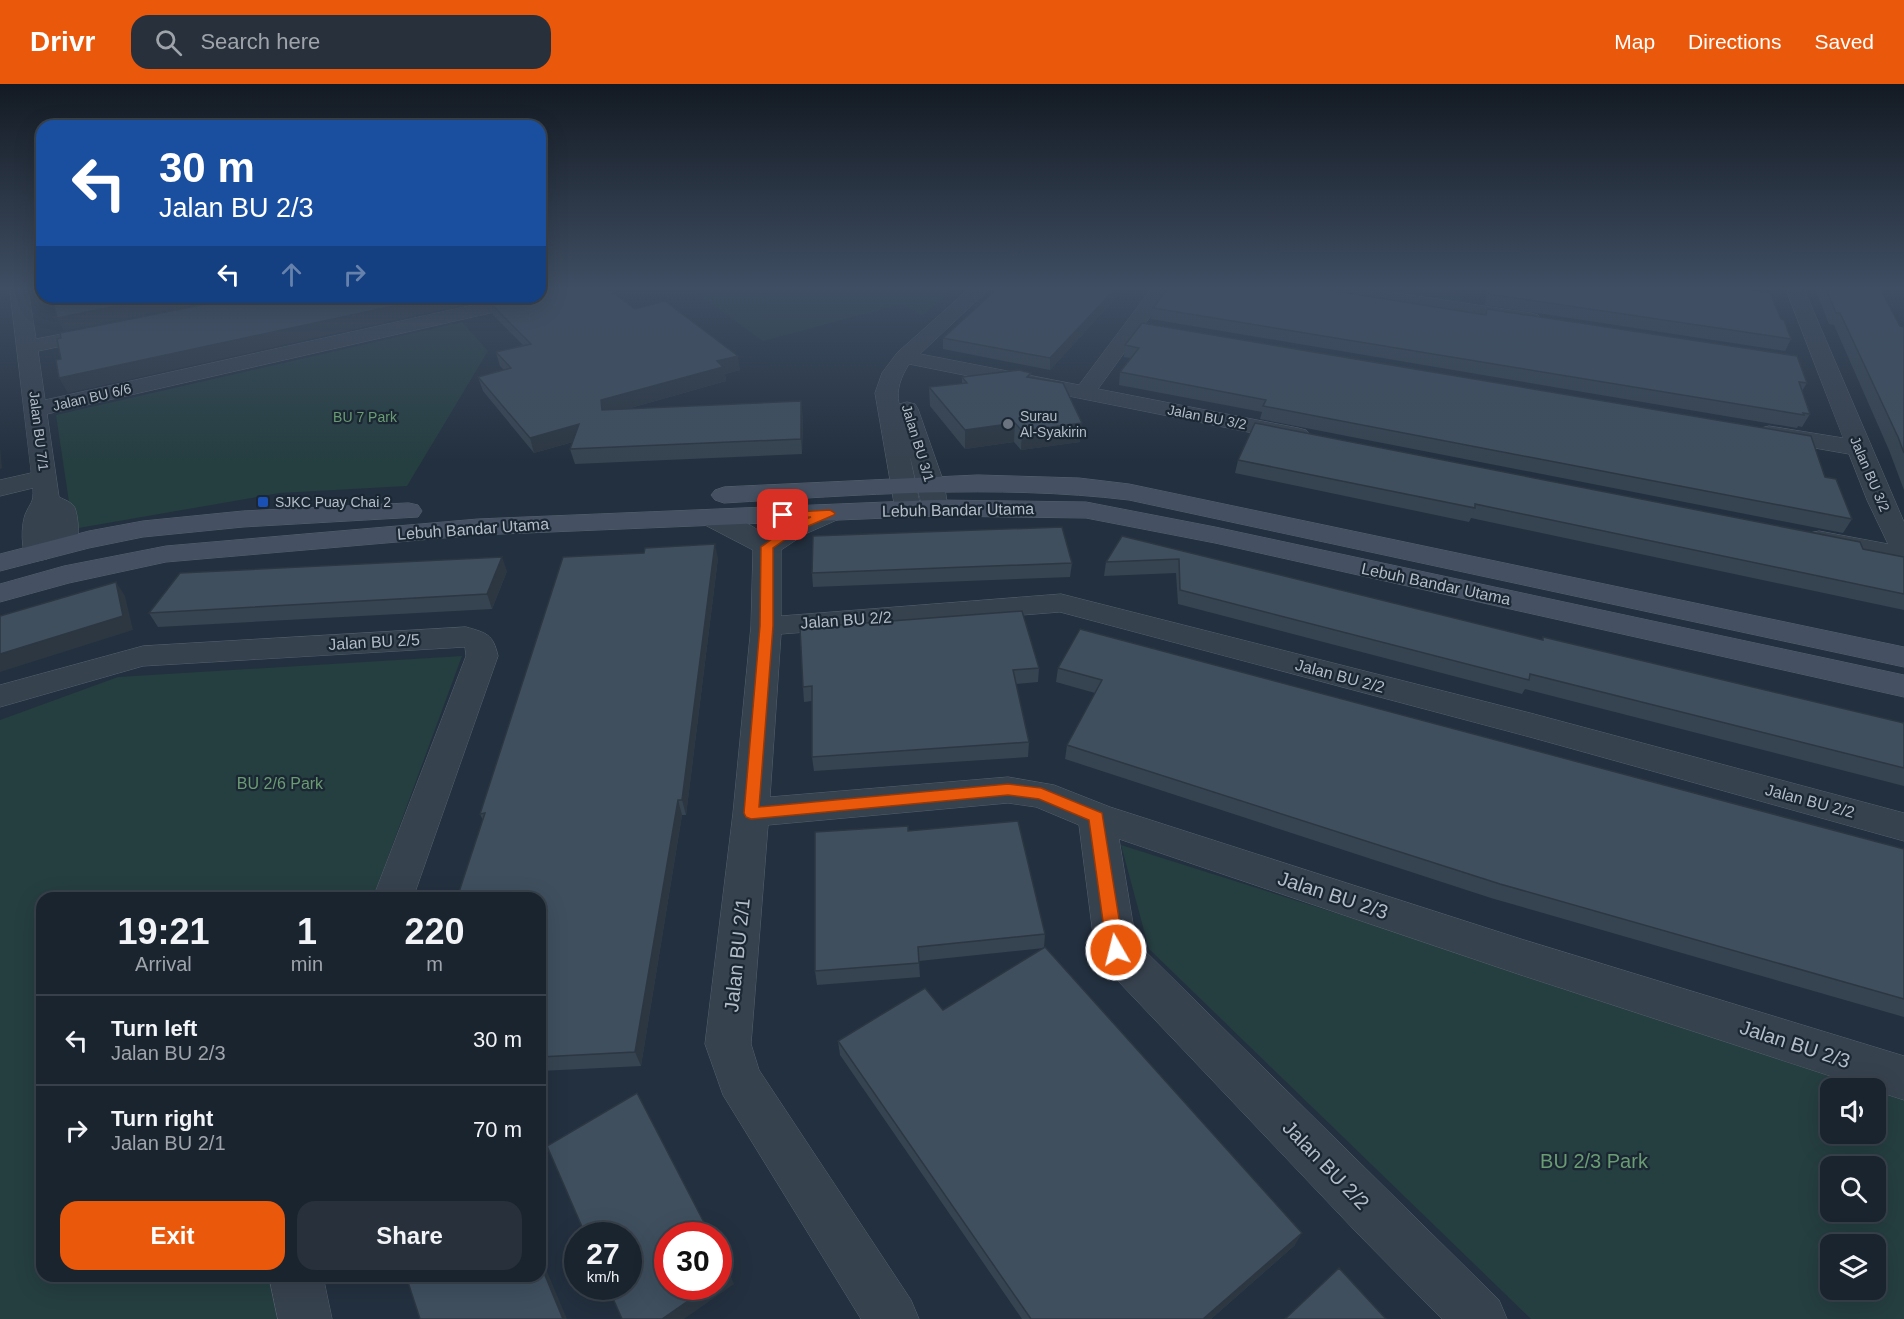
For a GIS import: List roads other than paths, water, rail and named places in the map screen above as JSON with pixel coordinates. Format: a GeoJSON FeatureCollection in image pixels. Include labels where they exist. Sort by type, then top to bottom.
{"type":"FeatureCollection","features":[{"type":"Feature","properties":{"kind":"main road","name":"Lebuh Bandar Utama"},"geometry":{"type":"LineString","coordinates":[[0,563],[64,545],[142,529],[193,524],[919,496],[1052,483],[1129,492],[1904,657]]}},
{"type":"Feature","properties":{"kind":"main road","name":"Lebuh Bandar Utama"},"geometry":{"type":"LineString","coordinates":[[0,594],[93,568],[166,554],[478,527],[830,513],[919,496],[1011,507],[1086,510],[1107,514],[1215,535],[1904,686]]}},
{"type":"Feature","properties":{"kind":"main road"},"geometry":{"type":"LineString","coordinates":[[37,553],[37,559],[43,564],[57,566],[166,554]]}},
{"type":"Feature","properties":{"kind":"street","name":"Jalan BU 7/1"},"geometry":{"type":"LineString","coordinates":[[28,347],[46,489],[38,516],[37,553]]}},
{"type":"Feature","properties":{"kind":"street","name":"Jalan BU 6/6"},"geometry":{"type":"LineString","coordinates":[[37,410],[315,347]]}},
{"type":"Feature","properties":{"kind":"street","name":"Jalan BU 3/1"},"geometry":{"type":"LineString","coordinates":[[916,347],[904,357],[893,374],[886,393],[919,496]]}},
{"type":"Feature","properties":{"kind":"street"},"geometry":{"type":"LineString","coordinates":[[1084,393],[1118,347]]}},
{"type":"Feature","properties":{"kind":"street","name":"Jalan BU 3/2"},"geometry":{"type":"LineString","coordinates":[[1795,534],[1889,553],[1899,552],[1903,547],[1880,500],[1816,347]]}},
{"type":"Feature","properties":{"kind":"street","name":"Jalan BU 3/2"},"geometry":{"type":"LineString","coordinates":[[904,357],[1316,438]]}},
{"type":"Feature","properties":{"kind":"street"},"geometry":{"type":"LineString","coordinates":[[1802,361],[1825,365]]}},
{"type":"Feature","properties":{"kind":"street"},"geometry":{"type":"LineString","coordinates":[[1743,429],[1859,448]]}},
{"type":"Feature","properties":{"kind":"street"},"geometry":{"type":"LineString","coordinates":[[0,488],[46,489],[62,509],[64,545]]}},
{"type":"Feature","properties":{"kind":"street"},"geometry":{"type":"LineString","coordinates":[[712,518],[733,527],[767,547],[795,528],[830,513]]}},
{"type":"Feature","properties":{"kind":"street","name":"Jalan BU 2/1"},"geometry":{"type":"LineString","coordinates":[[767,547],[766,626],[751,813],[728,1044],[739,1080],[881,1315]]}},
{"type":"Feature","properties":{"kind":"street","name":"Jalan BU 2/2"},"geometry":{"type":"LineString","coordinates":[[766,626],[1061,603],[1530,725],[1904,826]]}},
{"type":"Feature","properties":{"kind":"street","name":"Jalan BU 2/5"},"geometry":{"type":"LineString","coordinates":[[0,696],[143,656],[466,637],[479,642],[482,656],[395,892]]}},
{"type":"Feature","properties":{"kind":"street","name":"Jalan BU 2/3"},"geometry":{"type":"LineString","coordinates":[[751,813],[1008,790],[1041,794],[1097,817],[1521,957],[1904,1078]]}},
{"type":"Feature","properties":{"kind":"street","name":"Jalan BU 2/2"},"geometry":{"type":"LineString","coordinates":[[1097,817],[1116,950],[1368,1209],[1480,1319]]}},
{"type":"Feature","properties":{"kind":"street"},"geometry":{"type":"LineString","coordinates":[[297,1282],[305,1319]]}},
{"type":"Feature","properties":{"kind":"place","name":"Surau Al-Syakirin"},"geometry":{"type":"Point","coordinates":[1008,424]}},
{"type":"Feature","properties":{"kind":"place","name":"SJKC Puay Chai 2"},"geometry":{"type":"Point","coordinates":[263,502]}},
{"type":"Feature","properties":{"kind":"park label","name":"BU 7 Park"},"geometry":{"type":"Point","coordinates":[365,417]}},
{"type":"Feature","properties":{"kind":"park label","name":"BU 2/6 Park"},"geometry":{"type":"Point","coordinates":[280,783]}},
{"type":"Feature","properties":{"kind":"park label","name":"BU 2/3 Park"},"geometry":{"type":"Point","coordinates":[1594,1161]}}]}
